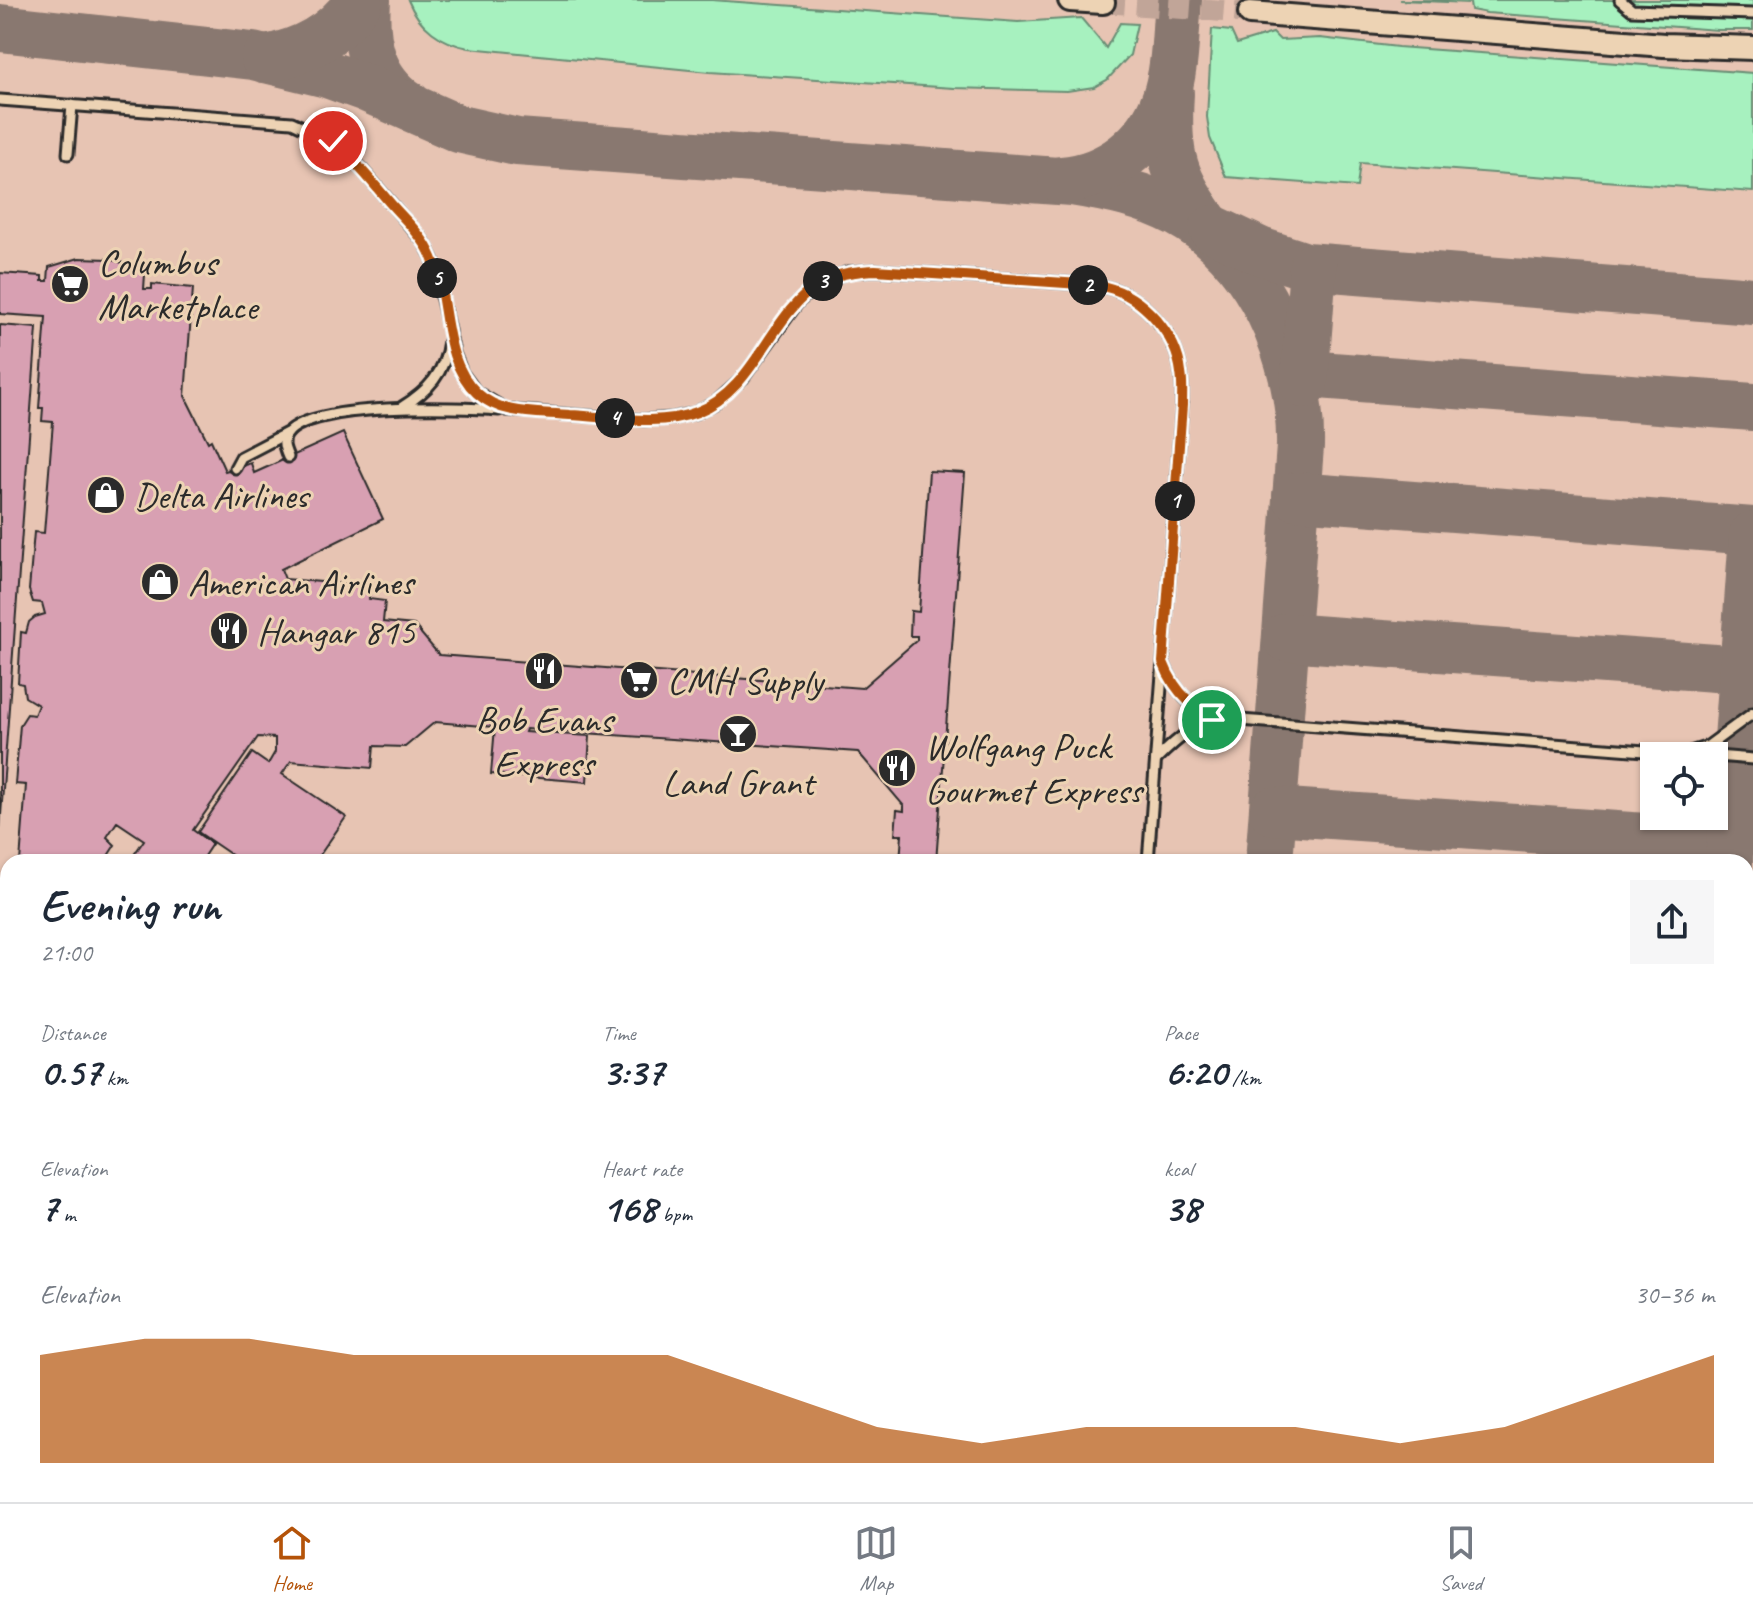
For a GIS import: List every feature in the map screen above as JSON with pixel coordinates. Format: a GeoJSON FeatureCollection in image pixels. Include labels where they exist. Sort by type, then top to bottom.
{"type":"FeatureCollection","features":[{"type":"Feature","properties":{"kind":"street"},"geometry":{"type":"LineString","coordinates":[[1070,0],[1103,2]]}},
{"type":"Feature","properties":{"kind":"street"},"geometry":{"type":"LineString","coordinates":[[1250,13],[1664,45],[1753,48]]}},
{"type":"Feature","properties":{"kind":"lane"},"geometry":{"type":"LineString","coordinates":[[1620,0],[1632,10],[1753,14]]}},
{"type":"Feature","properties":{"kind":"lane"},"geometry":{"type":"LineString","coordinates":[[0,100],[292,122],[333,141],[373,181],[429,251],[458,364],[468,383],[482,397],[507,410]]}},
{"type":"Feature","properties":{"kind":"lane"},"geometry":{"type":"LineString","coordinates":[[68,154],[72,105]]}},
{"type":"Feature","properties":{"kind":"lane"},"geometry":{"type":"LineString","coordinates":[[235,468],[241,457],[323,415],[453,406],[644,420],[695,413],[715,403],[743,378],[798,302],[822,282],[848,272],[875,270],[1107,287],[1132,299],[1166,332],[1181,372],[1182,405],[1149,854]]}},
{"type":"Feature","properties":{"kind":"lane"},"geometry":{"type":"LineString","coordinates":[[397,409],[427,390],[436,379],[447,354],[449,330]]}},
{"type":"Feature","properties":{"kind":"lane"},"geometry":{"type":"LineString","coordinates":[[287,433],[284,440],[288,457]]}},
{"type":"Feature","properties":{"kind":"lane"},"geometry":{"type":"LineString","coordinates":[[1163,662],[1175,687],[1186,700],[1211,716],[1227,719],[1640,751]]}},
{"type":"Feature","properties":{"kind":"lane"},"geometry":{"type":"LineString","coordinates":[[1713,742],[1753,713]]}},
{"type":"Feature","properties":{"kind":"lane"},"geometry":{"type":"LineString","coordinates":[[1156,760],[1186,732],[1212,720],[1227,719]]}},
{"type":"Feature","properties":{"kind":"lane"},"geometry":{"type":"LineString","coordinates":[[1728,757],[1753,759]]}},
{"type":"Feature","properties":{"kind":"green space"},"geometry":{"type":"Polygon","coordinates":[[[408,0],[712,0],[1018,22],[1081,18],[1106,48],[1120,23],[1137,24],[1130,55],[1107,80],[1094,87],[1067,91],[954,88],[710,72],[469,48],[449,42],[432,32],[418,18],[408,0]]]}},
{"type":"Feature","properties":{"kind":"green space"},"geometry":{"type":"Polygon","coordinates":[[[1399,0],[1753,0],[1753,30],[1487,13],[1471,10],[1470,3],[1399,0]]]}},
{"type":"Feature","properties":{"kind":"green space"},"geometry":{"type":"Polygon","coordinates":[[[1212,29],[1231,31],[1237,44],[1273,33],[1280,40],[1320,38],[1398,47],[1753,73],[1753,192],[1360,163],[1357,187],[1226,177],[1210,138],[1207,117],[1212,29]]]}},
{"type":"Feature","properties":{"kind":"building"},"geometry":{"type":"Polygon","coordinates":[[[79,258],[110,259],[145,274],[144,289],[152,289],[152,284],[193,288],[185,396],[225,471],[251,463],[254,473],[343,433],[383,519],[281,569],[285,579],[370,586],[369,599],[385,601],[383,622],[414,625],[439,655],[862,688],[917,640],[917,636],[910,636],[911,611],[919,612],[929,471],[965,473],[937,854],[901,854],[902,835],[895,835],[897,810],[904,811],[904,806],[858,752],[526,729],[525,732],[590,736],[587,782],[491,774],[495,727],[435,722],[405,747],[374,746],[372,768],[291,761],[282,774],[346,817],[321,854],[230,854],[198,832],[252,753],[268,764],[275,752],[275,738],[258,737],[193,830],[212,844],[205,854],[134,854],[144,840],[117,822],[107,837],[115,845],[109,854],[21,854],[26,785],[15,784],[20,725],[27,714],[34,715],[38,705],[25,697],[23,684],[18,683],[21,632],[26,633],[29,622],[45,614],[42,603],[33,602],[29,590],[34,532],[44,533],[53,422],[42,421],[43,408],[39,408],[46,317],[0,314],[0,273],[42,276],[42,281],[48,281],[49,267],[79,258]]]}},
{"type":"Feature","properties":{"kind":"building"},"geometry":{"type":"Polygon","coordinates":[[[0,325],[37,328],[0,829],[0,325]]]}},
{"type":"Feature","properties":{"kind":"taxiway"},"geometry":{"type":"LineString","coordinates":[[265,59],[293,52],[318,40],[341,23],[359,0]]}},
{"type":"Feature","properties":{"kind":"taxiway"},"geometry":{"type":"LineString","coordinates":[[367,0],[367,30],[372,58],[386,83],[408,104]]}},
{"type":"Feature","properties":{"kind":"taxiway"},"geometry":{"type":"LineString","coordinates":[[1062,180],[1111,165],[1149,131],[1169,88],[1178,0]]}},
{"type":"Feature","properties":{"kind":"taxiway"},"geometry":{"type":"LineString","coordinates":[[0,28],[253,56],[327,74],[459,129],[517,142],[1072,182],[1126,193],[1178,213],[1206,232],[1231,255],[1252,282],[1270,313],[1283,345],[1299,413],[1300,446],[1270,854]]}},
{"type":"Feature","properties":{"kind":"taxiway"},"geometry":{"type":"LineString","coordinates":[[1170,93],[1169,134],[1175,166],[1188,195],[1210,229]]}},
{"type":"Feature","properties":{"kind":"taxiway"},"geometry":{"type":"LineString","coordinates":[[1213,229],[1260,251],[1306,266],[1753,301]]}},
{"type":"Feature","properties":{"kind":"taxiway"},"geometry":{"type":"LineString","coordinates":[[1304,384],[1313,267]]}},
{"type":"Feature","properties":{"kind":"taxiway"},"geometry":{"type":"LineString","coordinates":[[1305,374],[1753,407]]}},
{"type":"Feature","properties":{"kind":"taxiway"},"geometry":{"type":"LineString","coordinates":[[1296,496],[1753,531]]}},
{"type":"Feature","properties":{"kind":"taxiway"},"geometry":{"type":"LineString","coordinates":[[1730,854],[1753,535]]}},
{"type":"Feature","properties":{"kind":"taxiway"},"geometry":{"type":"LineString","coordinates":[[1286,637],[1743,670]]}},
{"type":"Feature","properties":{"kind":"taxiway"},"geometry":{"type":"LineString","coordinates":[[1273,811],[1731,843]]}},
{"type":"Feature","properties":{"kind":"tunnel"},"geometry":{"type":"LineString","coordinates":[[1103,2],[1250,13]]}},
{"type":"Feature","properties":{"kind":"place","name":"Columbus Marketplace"},"geometry":{"type":"Point","coordinates":[70,284]}},
{"type":"Feature","properties":{"kind":"place","name":"Delta Airlines"},"geometry":{"type":"Point","coordinates":[106,495]}},
{"type":"Feature","properties":{"kind":"place","name":"American Airlines"},"geometry":{"type":"Point","coordinates":[160,582]}},
{"type":"Feature","properties":{"kind":"place","name":"Hangar 815"},"geometry":{"type":"Point","coordinates":[229,631]}},
{"type":"Feature","properties":{"kind":"place","name":"Bob Evans Express"},"geometry":{"type":"Point","coordinates":[544,671]}},
{"type":"Feature","properties":{"kind":"place","name":"CMH Supply"},"geometry":{"type":"Point","coordinates":[639,680]}},
{"type":"Feature","properties":{"kind":"place","name":"Land Grant"},"geometry":{"type":"Point","coordinates":[738,734]}},
{"type":"Feature","properties":{"kind":"place","name":"Wolfgang Puck Gourmet Express"},"geometry":{"type":"Point","coordinates":[897,768]}},
{"type":"Feature","properties":{"kind":"route"},"geometry":{"type":"LineString","coordinates":[[333,141],[373,181],[424,242],[433,259],[454,353],[462,373],[482,397],[507,410],[644,420],[695,413],[715,403],[743,378],[798,302],[822,282],[848,272],[875,270],[1080,284],[1107,287],[1132,299],[1166,332],[1181,372],[1182,405],[1163,662],[1175,687],[1186,700],[1211,716],[1227,719],[1212,720]]}}]}
